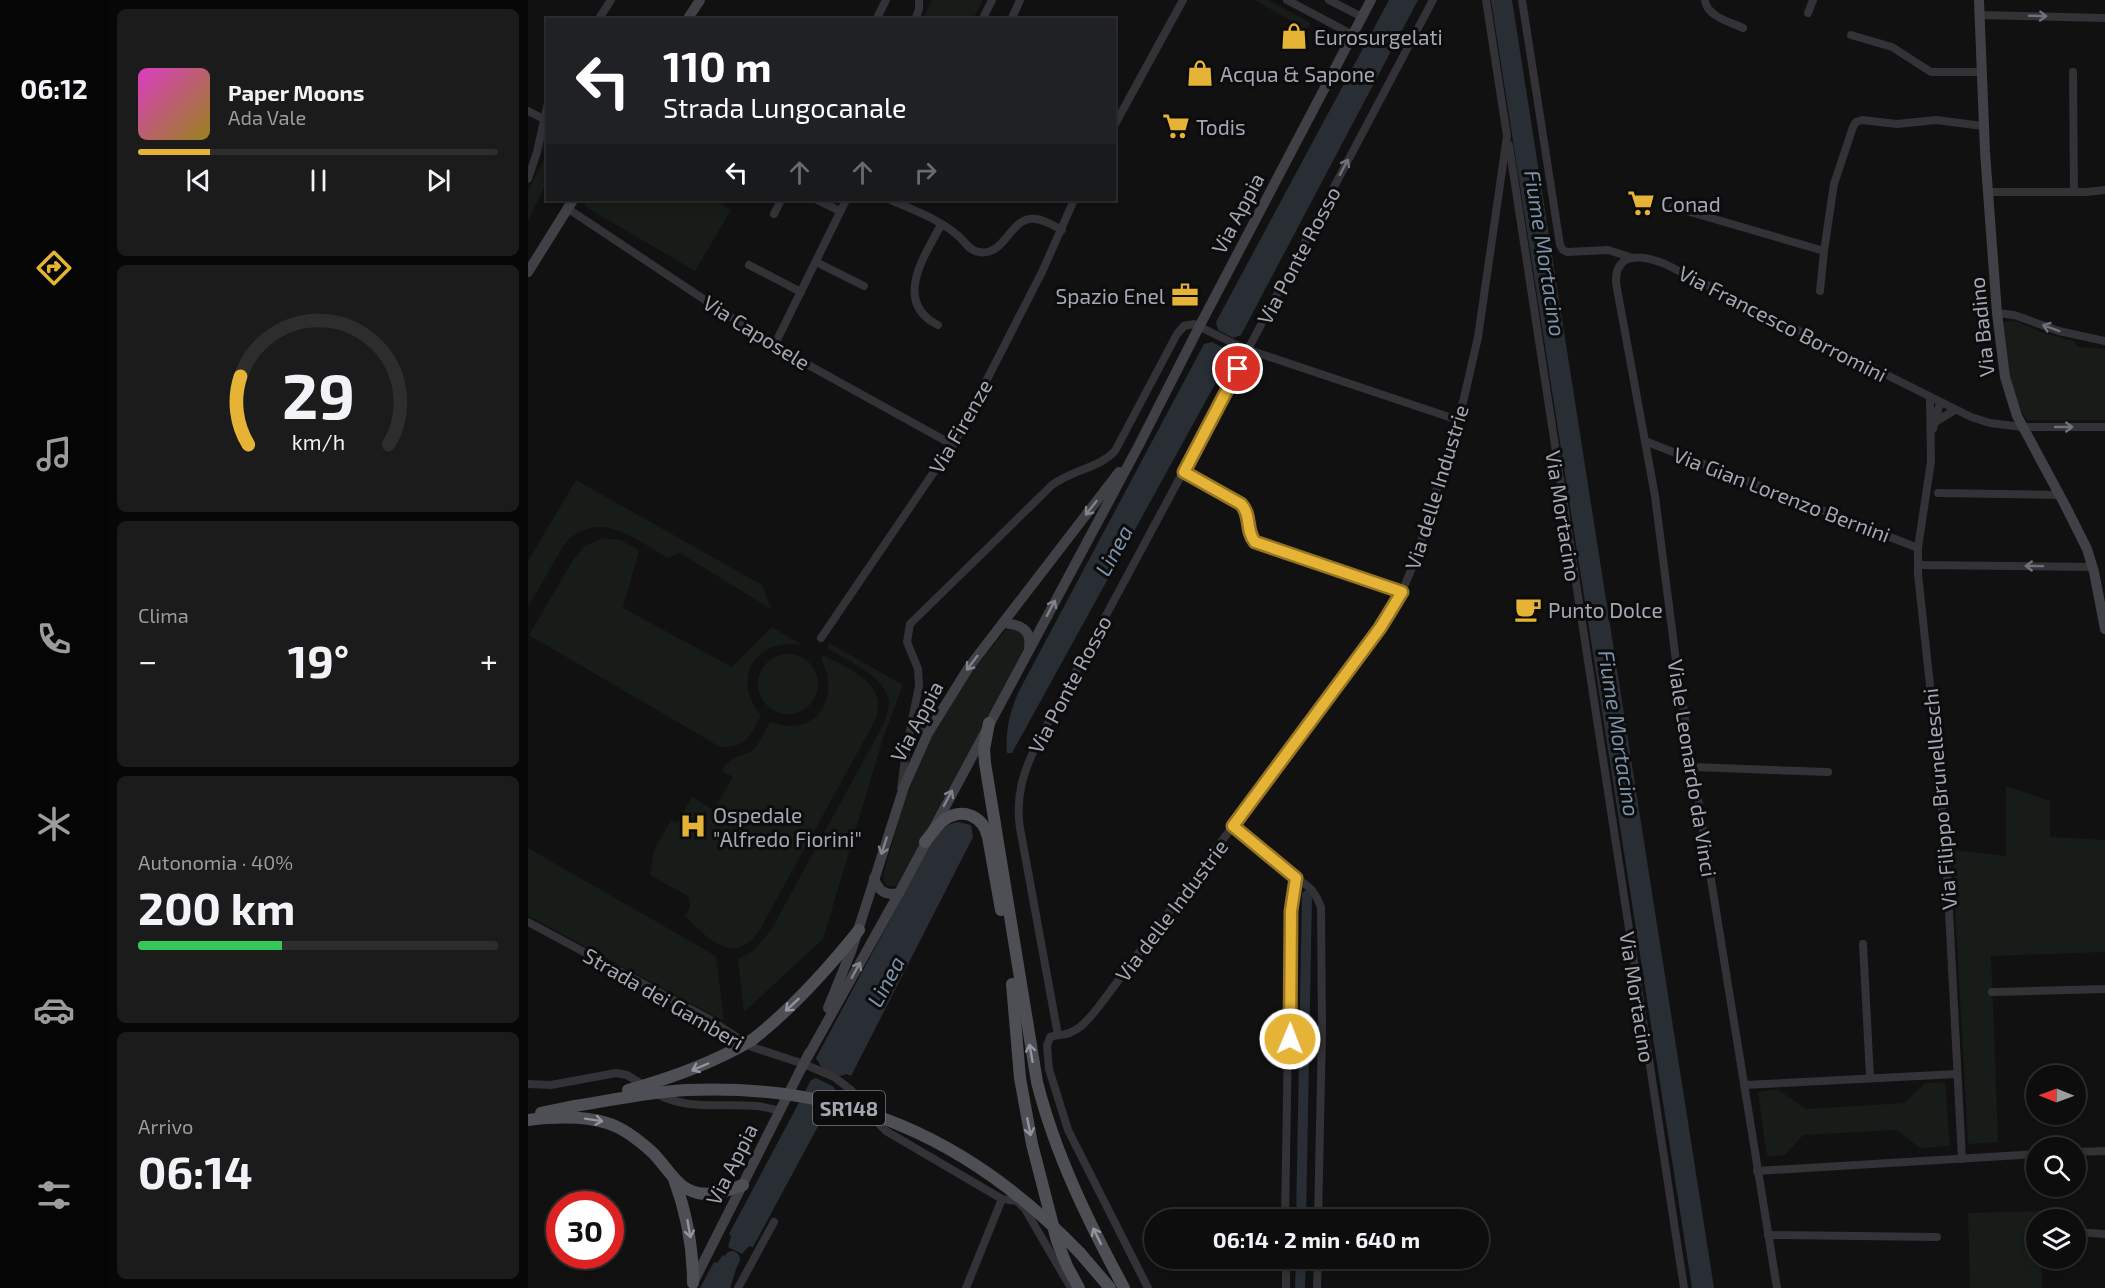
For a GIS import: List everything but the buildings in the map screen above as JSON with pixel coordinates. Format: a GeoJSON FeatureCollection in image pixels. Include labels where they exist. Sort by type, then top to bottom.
{"type":"FeatureCollection","features":[{"type":"Feature","properties":{"kind":"main road"},"geometry":{"type":"LineString","coordinates":[[688,18],[700,0]]}},
{"type":"Feature","properties":{"kind":"main road","name":"Via Appia"},"geometry":{"type":"LineString","coordinates":[[691,1286],[780,1111],[808,1063],[1202,328],[1371,0]]}},
{"type":"Feature","properties":{"kind":"main road","name":"Via Badino"},"geometry":{"type":"LineString","coordinates":[[1979,0],[1983,126],[1997,314],[2007,389],[2022,427],[2085,545],[2105,628]]}},
{"type":"Feature","properties":{"kind":"main road"},"geometry":{"type":"LineString","coordinates":[[528,272],[570,204]]}},
{"type":"Feature","properties":{"kind":"main road","name":"Via Appia"},"geometry":{"type":"LineString","coordinates":[[808,1063],[859,930],[899,800],[928,733],[963,675],[1139,445]]}},
{"type":"Feature","properties":{"kind":"main road"},"geometry":{"type":"LineString","coordinates":[[1003,623],[1018,625],[1025,629],[1030,640],[1028,650]]}},
{"type":"Feature","properties":{"kind":"main road"},"geometry":{"type":"LineString","coordinates":[[989,723],[984,763],[1025,1018],[1040,1093],[1065,1167],[1124,1288]]}},
{"type":"Feature","properties":{"kind":"main road"},"geometry":{"type":"LineString","coordinates":[[925,842],[940,823],[950,817],[963,814],[974,816],[981,821],[987,832],[1013,991],[1020,1078],[1032,1144],[1059,1247],[1079,1288]]}},
{"type":"Feature","properties":{"kind":"main road"},"geometry":{"type":"LineString","coordinates":[[874,878],[876,885],[884,893],[891,895],[899,893]]}},
{"type":"Feature","properties":{"kind":"main road","name":"SR148"},"geometry":{"type":"LineString","coordinates":[[528,1118],[694,1069],[752,1040],[798,1000],[859,930]]}},
{"type":"Feature","properties":{"kind":"main road","name":"SR148"},"geometry":{"type":"LineString","coordinates":[[575,1106],[661,1092],[716,1090],[789,1096],[866,1112],[915,1131],[974,1163],[1030,1205],[1080,1253],[1110,1288]]}},
{"type":"Feature","properties":{"kind":"main road","name":"SR148"},"geometry":{"type":"LineString","coordinates":[[528,1118],[584,1119],[618,1127],[653,1153],[674,1178],[692,1191],[705,1194],[743,1185]]}},
{"type":"Feature","properties":{"kind":"main road","name":"SR148"},"geometry":{"type":"LineString","coordinates":[[674,1178],[687,1215],[691,1235],[691,1286]]}},
{"type":"Feature","properties":{"kind":"street"},"geometry":{"type":"LineString","coordinates":[[599,18],[610,0]]}},
{"type":"Feature","properties":{"kind":"street"},"geometry":{"type":"LineString","coordinates":[[877,18],[886,0]]}},
{"type":"Feature","properties":{"kind":"street"},"geometry":{"type":"LineString","coordinates":[[916,18],[920,6],[919,0]]}},
{"type":"Feature","properties":{"kind":"street"},"geometry":{"type":"LineString","coordinates":[[983,17],[992,0]]}},
{"type":"Feature","properties":{"kind":"street"},"geometry":{"type":"LineString","coordinates":[[1012,18],[1020,0]]}},
{"type":"Feature","properties":{"kind":"street"},"geometry":{"type":"LineString","coordinates":[[1116,122],[1183,0]]}},
{"type":"Feature","properties":{"kind":"street"},"geometry":{"type":"LineString","coordinates":[[1287,0],[1353,34]]}},
{"type":"Feature","properties":{"kind":"street"},"geometry":{"type":"LineString","coordinates":[[1329,0],[1362,17]]}},
{"type":"Feature","properties":{"kind":"street","name":"Via Ponte Rosso"},"geometry":{"type":"LineString","coordinates":[[1058,1035],[1020,828],[1018,804],[1021,784],[1029,759],[1184,472],[1246,348],[1433,0]]}},
{"type":"Feature","properties":{"kind":"street","name":"Via delle Industrie"},"geometry":{"type":"LineString","coordinates":[[1058,1035],[1074,1032],[1092,1014],[1380,628],[1402,592],[1416,558],[1458,420],[1478,338],[1507,136],[1486,0]]}},
{"type":"Feature","properties":{"kind":"street","name":"Via Francesco Borromini"},"geometry":{"type":"LineString","coordinates":[[1522,0],[1560,245],[1567,252],[1608,250],[1633,258],[1654,260],[1670,266],[1940,403],[1990,423],[2022,427],[2105,427]]}},
{"type":"Feature","properties":{"kind":"street"},"geometry":{"type":"LineString","coordinates":[[1705,0],[1705,6],[1709,11],[1743,28]]}},
{"type":"Feature","properties":{"kind":"street"},"geometry":{"type":"LineString","coordinates":[[1808,13],[1814,0]]}},
{"type":"Feature","properties":{"kind":"street"},"geometry":{"type":"LineString","coordinates":[[1979,15],[2105,18]]}},
{"type":"Feature","properties":{"kind":"street"},"geometry":{"type":"LineString","coordinates":[[1851,35],[1892,47],[1931,72],[1981,72]]}},
{"type":"Feature","properties":{"kind":"street"},"geometry":{"type":"LineString","coordinates":[[2073,72],[2074,192]]}},
{"type":"Feature","properties":{"kind":"street"},"geometry":{"type":"LineString","coordinates":[[528,111],[544,119]]}},
{"type":"Feature","properties":{"kind":"street"},"geometry":{"type":"LineString","coordinates":[[528,178],[539,145],[546,111]]}},
{"type":"Feature","properties":{"kind":"street"},"geometry":{"type":"LineString","coordinates":[[1820,291],[1833,184],[1856,122],[1862,120],[1900,124],[1929,120],[1983,126]]}},
{"type":"Feature","properties":{"kind":"street","name":"Via Mortacino"},"geometry":{"type":"LineString","coordinates":[[1507,136],[1684,1288]]}},
{"type":"Feature","properties":{"kind":"street"},"geometry":{"type":"LineString","coordinates":[[1988,192],[2105,190]]}},
{"type":"Feature","properties":{"kind":"street"},"geometry":{"type":"LineString","coordinates":[[774,214],[780,201]]}},
{"type":"Feature","properties":{"kind":"street"},"geometry":{"type":"LineString","coordinates":[[819,201],[840,211]]}},
{"type":"Feature","properties":{"kind":"street"},"geometry":{"type":"LineString","coordinates":[[774,346],[845,201]]}},
{"type":"Feature","properties":{"kind":"street"},"geometry":{"type":"LineString","coordinates":[[893,201],[941,225],[957,235],[972,250],[982,253],[996,248],[1027,219],[1039,219],[1062,230]]}},
{"type":"Feature","properties":{"kind":"street","name":"Via Firenze"},"geometry":{"type":"LineString","coordinates":[[821,638],[953,445],[1042,272],[1074,201]]}},
{"type":"Feature","properties":{"kind":"street","name":"Via Caposele"},"geometry":{"type":"LineString","coordinates":[[570,204],[774,346],[953,445]]}},
{"type":"Feature","properties":{"kind":"street"},"geometry":{"type":"LineString","coordinates":[[1673,207],[1824,251]]}},
{"type":"Feature","properties":{"kind":"street"},"geometry":{"type":"LineString","coordinates":[[938,325],[922,312],[915,293],[914,282],[941,225]]}},
{"type":"Feature","properties":{"kind":"street","name":"Viale Leonardo da Vinci"},"geometry":{"type":"LineString","coordinates":[[1633,258],[1626,259],[1620,264],[1616,283],[1657,506],[1673,645],[1777,1288]]}},
{"type":"Feature","properties":{"kind":"street"},"geometry":{"type":"LineString","coordinates":[[816,262],[864,286]]}},
{"type":"Feature","properties":{"kind":"street"},"geometry":{"type":"LineString","coordinates":[[749,265],[801,292]]}},
{"type":"Feature","properties":{"kind":"street"},"geometry":{"type":"LineString","coordinates":[[1997,314],[2019,316],[2059,331],[2105,341]]}},
{"type":"Feature","properties":{"kind":"street"},"geometry":{"type":"LineString","coordinates":[[899,800],[911,721],[919,686],[918,669],[907,642],[907,633],[912,621],[1052,485],[1072,472],[1097,465],[1112,455],[1179,331],[1186,325],[1191,324],[1246,348],[1458,420]]}},
{"type":"Feature","properties":{"kind":"street","name":"Via Filippo Brunelleschi"},"geometry":{"type":"LineString","coordinates":[[1930,398],[1931,440],[1928,486],[1918,548],[1918,564],[1941,789],[1962,1159]]}},
{"type":"Feature","properties":{"kind":"street","name":"Via Filippo Brunelleschi"},"geometry":{"type":"LineString","coordinates":[[1931,440],[1940,403]]}},
{"type":"Feature","properties":{"kind":"street"},"geometry":{"type":"LineString","coordinates":[[1935,422],[1955,410]]}},
{"type":"Feature","properties":{"kind":"street","name":"Via Gian Lorenzo Bernini"},"geometry":{"type":"LineString","coordinates":[[1645,441],[1918,548]]}},
{"type":"Feature","properties":{"kind":"street"},"geometry":{"type":"LineString","coordinates":[[1184,472],[1241,504],[1247,510],[1250,535],[1255,542],[1402,592]]}},
{"type":"Feature","properties":{"kind":"street"},"geometry":{"type":"LineString","coordinates":[[1938,493],[2060,495]]}},
{"type":"Feature","properties":{"kind":"street"},"geometry":{"type":"LineString","coordinates":[[1918,564],[2092,567]]}},
{"type":"Feature","properties":{"kind":"street"},"geometry":{"type":"LineString","coordinates":[[911,721],[918,731],[928,733]]}},
{"type":"Feature","properties":{"kind":"street"},"geometry":{"type":"LineString","coordinates":[[1693,767],[1828,772]]}},
{"type":"Feature","properties":{"kind":"street"},"geometry":{"type":"LineString","coordinates":[[1233,826],[1316,895],[1322,914],[1318,1209]]}},
{"type":"Feature","properties":{"kind":"street"},"geometry":{"type":"LineString","coordinates":[[1285,1209],[1290,921],[1296,878]]}},
{"type":"Feature","properties":{"kind":"street","name":"Strada dei Gamberi"},"geometry":{"type":"LineString","coordinates":[[528,922],[709,1018],[752,1047],[808,1063],[844,1084],[886,1131],[1002,1199]]}},
{"type":"Feature","properties":{"kind":"street"},"geometry":{"type":"LineString","coordinates":[[1863,944],[1870,1077]]}},
{"type":"Feature","properties":{"kind":"street"},"geometry":{"type":"LineString","coordinates":[[1992,992],[2105,989]]}},
{"type":"Feature","properties":{"kind":"street"},"geometry":{"type":"LineString","coordinates":[[1058,1035],[1048,1039],[1047,1046],[1051,1074],[1068,1130],[1148,1288]]}},
{"type":"Feature","properties":{"kind":"street"},"geometry":{"type":"LineString","coordinates":[[528,1084],[551,1085],[616,1073],[627,1075],[667,1100],[682,1104],[759,1106],[780,1111]]}},
{"type":"Feature","properties":{"kind":"street"},"geometry":{"type":"LineString","coordinates":[[1744,1085],[1957,1074]]}},
{"type":"Feature","properties":{"kind":"street"},"geometry":{"type":"LineString","coordinates":[[2086,1152],[2105,1151]]}},
{"type":"Feature","properties":{"kind":"street"},"geometry":{"type":"LineString","coordinates":[[1757,1171],[2026,1155]]}},
{"type":"Feature","properties":{"kind":"street"},"geometry":{"type":"LineString","coordinates":[[966,1288],[1002,1199],[1013,1200],[1023,1205],[1071,1288]]}},
{"type":"Feature","properties":{"kind":"street"},"geometry":{"type":"LineString","coordinates":[[738,1288],[774,1222]]}},
{"type":"Feature","properties":{"kind":"street"},"geometry":{"type":"LineString","coordinates":[[2086,1233],[2105,1234]]}},
{"type":"Feature","properties":{"kind":"street"},"geometry":{"type":"LineString","coordinates":[[1768,1234],[1936,1237]]}},
{"type":"Feature","properties":{"kind":"street"},"geometry":{"type":"LineString","coordinates":[[1286,1269],[1286,1288]]}},
{"type":"Feature","properties":{"kind":"street"},"geometry":{"type":"LineString","coordinates":[[1317,1269],[1317,1288]]}},
{"type":"Feature","properties":{"kind":"shaded area"},"geometry":{"type":"Polygon","coordinates":[[[932,0],[983,0],[974,18],[923,18],[932,0]]]}},
{"type":"Feature","properties":{"kind":"shaded area"},"geometry":{"type":"Polygon","coordinates":[[[1255,0],[1268,0],[1311,23],[1307,30],[1255,0]]]}},
{"type":"Feature","properties":{"kind":"shaded area"},"geometry":{"type":"Polygon","coordinates":[[[546,125],[546,184],[528,220],[528,191],[544,159],[546,125]]]}},
{"type":"Feature","properties":{"kind":"shaded area"},"geometry":{"type":"Polygon","coordinates":[[[587,201],[716,201],[731,210],[695,271],[584,206],[587,201]]]}},
{"type":"Feature","properties":{"kind":"shaded area"},"geometry":{"type":"Polygon","coordinates":[[[2016,321],[2043,333],[2074,341],[2078,347],[2105,349],[2105,420],[2027,420],[2011,386],[2005,348],[2003,322],[2016,321]]]}},
{"type":"Feature","properties":{"kind":"shaded area"},"geometry":{"type":"Polygon","coordinates":[[[576,480],[762,585],[771,609],[680,553],[668,558],[630,536],[604,527],[591,528],[578,533],[565,543],[528,607],[528,561],[576,480]]]}},
{"type":"Feature","properties":{"kind":"shaded area"},"geometry":{"type":"Polygon","coordinates":[[[602,538],[620,540],[639,550],[623,608],[732,667],[772,627],[802,645],[785,644],[771,648],[760,654],[752,664],[748,675],[748,688],[752,702],[761,716],[750,735],[741,743],[720,747],[529,635],[573,560],[585,546],[602,538]]]}},
{"type":"Feature","properties":{"kind":"shaded area"},"geometry":{"type":"Polygon","coordinates":[[[1007,629],[1016,630],[1024,635],[1026,644],[897,886],[887,886],[883,876],[902,808],[929,740],[971,672],[1007,629]]]}},
{"type":"Feature","properties":{"kind":"shaded area"},"geometry":{"type":"Polygon","coordinates":[[[829,643],[903,685],[884,735],[823,939],[744,1012],[738,959],[753,951],[771,930],[885,721],[888,709],[887,693],[874,677],[827,648],[829,643]]]}},
{"type":"Feature","properties":{"kind":"shaded area"},"geometry":{"type":"Polygon","coordinates":[[[788,654],[809,663],[818,684],[809,705],[788,714],[767,705],[758,684],[767,663],[788,654]]]}},
{"type":"Feature","properties":{"kind":"shaded area"},"geometry":{"type":"Polygon","coordinates":[[[823,655],[848,668],[872,687],[878,704],[876,719],[758,932],[748,943],[739,947],[722,946],[706,936],[685,916],[690,907],[688,896],[650,875],[654,850],[671,820],[677,823],[692,797],[712,809],[715,807],[733,777],[722,771],[725,765],[752,751],[770,722],[787,726],[802,724],[820,712],[828,693],[826,670],[821,659],[823,655]]]}},
{"type":"Feature","properties":{"kind":"shaded area"},"geometry":{"type":"Polygon","coordinates":[[[2006,786],[2050,801],[2050,837],[2105,840],[2105,952],[1991,956],[1998,1142],[1968,1144],[1952,850],[2006,856],[2006,786]]]}},
{"type":"Feature","properties":{"kind":"shaded area"},"geometry":{"type":"Polygon","coordinates":[[[528,848],[716,956],[724,1021],[528,916],[528,848]]]}},
{"type":"Feature","properties":{"kind":"shaded area"},"geometry":{"type":"Polygon","coordinates":[[[1945,1082],[1950,1146],[1920,1148],[1897,1130],[1803,1135],[1785,1155],[1767,1157],[1758,1092],[1777,1089],[1806,1109],[1905,1103],[1925,1083],[1945,1082]]]}},
{"type":"Feature","properties":{"kind":"shaded area"},"geometry":{"type":"Polygon","coordinates":[[[2026,1211],[2026,1269],[2041,1269],[2042,1288],[1970,1288],[1968,1213],[2026,1211]]]}},
{"type":"Feature","properties":{"kind":"water"},"geometry":{"type":"Polygon","coordinates":[[[1389,0],[1418,0],[1241,335],[1233,338],[1218,330],[1216,322],[1389,0]]]}},
{"type":"Feature","properties":{"kind":"water","name":"Fiume Mortacino"},"geometry":{"type":"Polygon","coordinates":[[[1491,0],[1512,0],[1714,1288],[1692,1288],[1491,0]]]}},
{"type":"Feature","properties":{"kind":"water"},"geometry":{"type":"Polygon","coordinates":[[[1212,342],[1228,350],[1230,357],[1012,753],[1007,753],[1009,721],[1019,691],[1204,344],[1212,342]]]}},
{"type":"Feature","properties":{"kind":"water"},"geometry":{"type":"Polygon","coordinates":[[[958,822],[971,825],[973,837],[851,1076],[847,1074],[840,1076],[822,1068],[816,1058],[928,849],[944,828],[958,822]]]}},
{"type":"Feature","properties":{"kind":"water"},"geometry":{"type":"Polygon","coordinates":[[[816,1078],[834,1087],[836,1093],[753,1247],[749,1246],[742,1254],[728,1247],[731,1236],[729,1234],[811,1080],[816,1078]]]}},
{"type":"Feature","properties":{"kind":"water"},"geometry":{"type":"Polygon","coordinates":[[[723,1255],[738,1263],[730,1288],[700,1288],[714,1262],[717,1263],[723,1255]]]}},
{"type":"Feature","properties":{"kind":"waterway"},"geometry":{"type":"LineString","coordinates":[[1301,1209],[1307,895]]}},
{"type":"Feature","properties":{"kind":"waterway","name":"Linea"},"geometry":{"type":"LineString","coordinates":[[716,1288],[732,1259]]}},
{"type":"Feature","properties":{"kind":"waterway"},"geometry":{"type":"LineString","coordinates":[[1300,1288],[1301,1269]]}},
{"type":"Feature","properties":{"kind":"place","name":"Eurosurgelati"},"geometry":{"type":"Point","coordinates":[1294,36]}},
{"type":"Feature","properties":{"kind":"place","name":"Acqua & Sapone"},"geometry":{"type":"Point","coordinates":[1200,73]}},
{"type":"Feature","properties":{"kind":"place","name":"Todis"},"geometry":{"type":"Point","coordinates":[1176,126]}},
{"type":"Feature","properties":{"kind":"place","name":"Conad"},"geometry":{"type":"Point","coordinates":[1641,203]}},
{"type":"Feature","properties":{"kind":"place","name":"Spazio Enel"},"geometry":{"type":"Point","coordinates":[1185,295]}},
{"type":"Feature","properties":{"kind":"place","name":"Punto Dolce"},"geometry":{"type":"Point","coordinates":[1528,609]}},
{"type":"Feature","properties":{"kind":"place","name":"Ospedale \"Alfredo Fiorini\""},"geometry":{"type":"Point","coordinates":[693,826]}},
{"type":"Feature","properties":{"kind":"route"},"geometry":{"type":"LineString","coordinates":[[1238,369],[1184,472],[1241,504],[1247,510],[1250,535],[1255,542],[1402,592],[1380,628],[1233,826],[1296,878],[1291,902],[1290,1039]]}}]}
